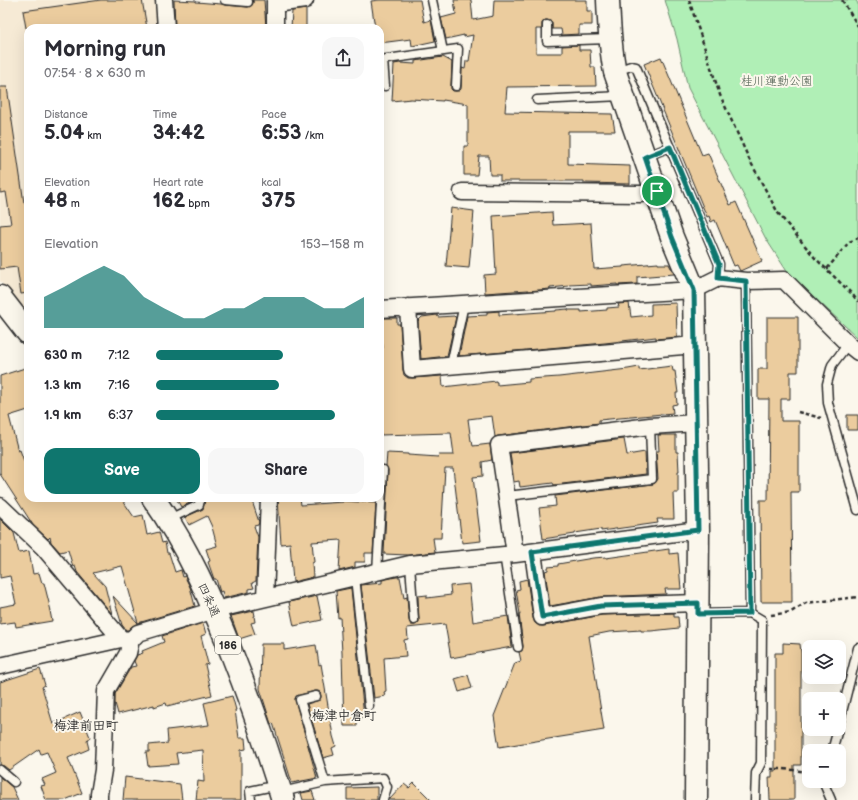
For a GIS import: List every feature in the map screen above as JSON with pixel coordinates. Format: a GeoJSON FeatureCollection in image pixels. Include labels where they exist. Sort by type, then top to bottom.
{"type":"FeatureCollection","features":[{"type":"Feature","properties":{"kind":"street"},"geometry":{"type":"LineString","coordinates":[[164,0],[166,24]]}},
{"type":"Feature","properties":{"kind":"street"},"geometry":{"type":"LineString","coordinates":[[275,24],[275,2],[305,0]]}},
{"type":"Feature","properties":{"kind":"street"},"geometry":{"type":"LineString","coordinates":[[608,0],[611,53],[615,72],[672,237],[694,290],[698,530],[696,800]]}},
{"type":"Feature","properties":{"kind":"street"},"geometry":{"type":"LineString","coordinates":[[462,192],[641,194],[657,191]]}},
{"type":"Feature","properties":{"kind":"street"},"geometry":{"type":"LineString","coordinates":[[384,309],[694,290],[718,278],[746,281],[784,280],[853,348]]}},
{"type":"Feature","properties":{"kind":"street"},"geometry":{"type":"LineString","coordinates":[[0,297],[24,327]]}},
{"type":"Feature","properties":{"kind":"street"},"geometry":{"type":"LineString","coordinates":[[408,307],[412,369],[695,345]]}},
{"type":"Feature","properties":{"kind":"street"},"geometry":{"type":"LineString","coordinates":[[509,554],[507,496],[499,445],[650,426],[696,423]]}},
{"type":"Feature","properties":{"kind":"street","name":"四条通"},"geometry":{"type":"LineString","coordinates":[[156,502],[168,519],[193,564],[215,610],[248,696],[281,793]]}},
{"type":"Feature","properties":{"kind":"street"},"geometry":{"type":"LineString","coordinates":[[265,598],[269,502]]}},
{"type":"Feature","properties":{"kind":"street"},"geometry":{"type":"LineString","coordinates":[[0,506],[44,548],[126,639],[128,653],[106,691],[103,770],[99,800]]}},
{"type":"Feature","properties":{"kind":"street"},"geometry":{"type":"LineString","coordinates":[[0,666],[126,639],[215,610],[410,564],[532,552],[698,530]]}},
{"type":"Feature","properties":{"kind":"street"},"geometry":{"type":"LineString","coordinates":[[532,552],[542,617],[601,606],[698,608]]}},
{"type":"Feature","properties":{"kind":"lane"},"geometry":{"type":"LineString","coordinates":[[225,0],[248,2]]}},
{"type":"Feature","properties":{"kind":"lane"},"geometry":{"type":"LineString","coordinates":[[432,0],[443,51]]}},
{"type":"Feature","properties":{"kind":"lane"},"geometry":{"type":"LineString","coordinates":[[547,24],[547,41],[610,39]]}},
{"type":"Feature","properties":{"kind":"lane"},"geometry":{"type":"LineString","coordinates":[[384,60],[458,49],[456,86]]}},
{"type":"Feature","properties":{"kind":"lane"},"geometry":{"type":"LineString","coordinates":[[615,72],[631,66],[636,67],[719,264],[718,278]]}},
{"type":"Feature","properties":{"kind":"lane"},"geometry":{"type":"LineString","coordinates":[[384,77],[385,86]]}},
{"type":"Feature","properties":{"kind":"lane"},"geometry":{"type":"LineString","coordinates":[[537,100],[623,95]]}},
{"type":"Feature","properties":{"kind":"lane"},"geometry":{"type":"LineString","coordinates":[[645,157],[670,147]]}},
{"type":"Feature","properties":{"kind":"lane"},"geometry":{"type":"LineString","coordinates":[[746,281],[750,613]]}},
{"type":"Feature","properties":{"kind":"lane"},"geometry":{"type":"LineString","coordinates":[[451,365],[464,304]]}},
{"type":"Feature","properties":{"kind":"lane"},"geometry":{"type":"LineString","coordinates":[[853,348],[832,366],[827,384],[828,403],[858,510]]}},
{"type":"Feature","properties":{"kind":"lane"},"geometry":{"type":"LineString","coordinates":[[507,496],[652,479],[650,426]]}},
{"type":"Feature","properties":{"kind":"lane"},"geometry":{"type":"LineString","coordinates":[[168,519],[199,505],[199,502]]}},
{"type":"Feature","properties":{"kind":"lane"},"geometry":{"type":"LineString","coordinates":[[377,572],[381,502]]}},
{"type":"Feature","properties":{"kind":"lane"},"geometry":{"type":"LineString","coordinates":[[509,554],[518,647]]}},
{"type":"Feature","properties":{"kind":"lane"},"geometry":{"type":"LineString","coordinates":[[410,564],[414,620]]}},
{"type":"Feature","properties":{"kind":"lane"},"geometry":{"type":"LineString","coordinates":[[355,577],[368,706]]}},
{"type":"Feature","properties":{"kind":"lane"},"geometry":{"type":"LineString","coordinates":[[698,608],[750,613],[762,620],[762,763],[756,773],[755,800]]}},
{"type":"Feature","properties":{"kind":"lane"},"geometry":{"type":"LineString","coordinates":[[846,696],[858,648]]}},
{"type":"Feature","properties":{"kind":"lane"},"geometry":{"type":"LineString","coordinates":[[316,696],[300,700],[325,782]]}},
{"type":"Feature","properties":{"kind":"lane"},"geometry":{"type":"LineString","coordinates":[[0,770],[14,782]]}},
{"type":"Feature","properties":{"kind":"lane"},"geometry":{"type":"LineString","coordinates":[[251,800],[250,791],[281,793],[325,782],[383,778],[387,787],[383,800]]}},
{"type":"Feature","properties":{"kind":"lane"},"geometry":{"type":"LineString","coordinates":[[826,788],[831,800]]}},
{"type":"Feature","properties":{"kind":"path"},"geometry":{"type":"LineString","coordinates":[[689,0],[720,95],[749,159],[778,213],[815,258],[853,295],[858,302]]}},
{"type":"Feature","properties":{"kind":"path"},"geometry":{"type":"LineString","coordinates":[[842,0],[858,26]]}},
{"type":"Feature","properties":{"kind":"path"},"geometry":{"type":"LineString","coordinates":[[826,269],[849,242],[858,238]]}},
{"type":"Feature","properties":{"kind":"path"},"geometry":{"type":"LineString","coordinates":[[798,412],[826,419],[832,417]]}},
{"type":"Feature","properties":{"kind":"path"},"geometry":{"type":"LineString","coordinates":[[762,620],[768,616],[792,612],[806,603],[858,597]]}},
{"type":"Feature","properties":{"kind":"path"},"geometry":{"type":"LineString","coordinates":[[758,770],[784,769],[802,771]]}},
{"type":"Feature","properties":{"kind":"shaded area"},"geometry":{"type":"Polygon","coordinates":[[[0,0],[159,0],[161,24],[24,24],[24,311],[0,281],[0,0]]]}},
{"type":"Feature","properties":{"kind":"green space","name":"桂川運動公園"},"geometry":{"type":"Polygon","coordinates":[[[665,0],[856,0],[858,4],[858,338],[788,273],[766,239],[688,88],[677,39],[665,0]]]}},
{"type":"Feature","properties":{"kind":"building"},"geometry":{"type":"Polygon","coordinates":[[[101,0],[142,0],[146,24],[25,24],[23,11],[101,0]]]}},
{"type":"Feature","properties":{"kind":"building"},"geometry":{"type":"Polygon","coordinates":[[[174,0],[248,7],[252,5],[253,0],[264,0],[266,24],[175,24],[174,0]]]}},
{"type":"Feature","properties":{"kind":"building"},"geometry":{"type":"Polygon","coordinates":[[[420,0],[424,22],[431,20],[435,41],[412,46],[411,39],[384,42],[384,24],[374,24],[371,1],[420,0]]]}},
{"type":"Feature","properties":{"kind":"building"},"geometry":{"type":"Polygon","coordinates":[[[454,0],[471,0],[473,20],[493,16],[494,0],[587,0],[587,11],[592,11],[592,25],[579,25],[579,34],[562,35],[561,29],[552,29],[552,22],[545,20],[542,23],[542,29],[536,29],[536,53],[562,53],[562,46],[579,45],[579,50],[590,50],[591,67],[595,67],[596,86],[507,87],[505,112],[612,114],[615,131],[568,131],[568,164],[630,166],[630,184],[584,183],[584,181],[500,181],[500,175],[490,175],[489,156],[479,156],[477,175],[464,175],[464,146],[468,146],[468,104],[443,100],[411,99],[392,101],[394,64],[415,64],[415,61],[443,57],[452,62],[451,89],[453,91],[459,91],[461,89],[462,68],[465,69],[466,61],[469,61],[473,35],[464,37],[464,35],[446,39],[441,18],[456,14],[454,0]]]}},
{"type":"Feature","properties":{"kind":"building"},"geometry":{"type":"Polygon","coordinates":[[[306,9],[306,24],[291,24],[292,11],[306,9]]]}},
{"type":"Feature","properties":{"kind":"building"},"geometry":{"type":"Polygon","coordinates":[[[661,57],[702,155],[708,153],[730,205],[736,202],[762,261],[740,271],[737,265],[734,266],[715,220],[711,222],[709,216],[707,217],[644,64],[661,57]]]}},
{"type":"Feature","properties":{"kind":"building"},"geometry":{"type":"Polygon","coordinates":[[[0,87],[7,87],[24,203],[24,294],[21,294],[17,267],[0,269],[0,225],[11,224],[6,192],[0,193],[0,87]]]}},
{"type":"Feature","properties":{"kind":"building"},"geometry":{"type":"Polygon","coordinates":[[[451,208],[474,211],[469,268],[446,266],[451,208]]]}},
{"type":"Feature","properties":{"kind":"building"},"geometry":{"type":"Polygon","coordinates":[[[552,212],[553,225],[591,223],[594,269],[658,263],[669,264],[674,274],[637,277],[637,284],[591,286],[591,284],[569,285],[550,289],[485,293],[484,275],[496,274],[493,216],[552,212]]]}},
{"type":"Feature","properties":{"kind":"building"},"geometry":{"type":"Polygon","coordinates":[[[629,303],[631,317],[651,315],[651,304],[676,303],[677,337],[656,339],[656,337],[459,356],[467,316],[487,315],[487,312],[499,311],[499,315],[568,309],[581,310],[581,312],[607,310],[607,308],[619,307],[618,304],[629,303]]]}},
{"type":"Feature","properties":{"kind":"building"},"geometry":{"type":"Polygon","coordinates":[[[437,315],[438,317],[456,317],[447,356],[421,359],[418,321],[422,317],[437,315]]]}},
{"type":"Feature","properties":{"kind":"building"},"geometry":{"type":"Polygon","coordinates":[[[767,317],[798,317],[798,372],[790,372],[790,399],[781,399],[781,421],[799,421],[799,492],[791,492],[792,602],[761,602],[760,500],[768,500],[769,399],[758,399],[758,369],[767,369],[767,317]]]}},
{"type":"Feature","properties":{"kind":"building"},"geometry":{"type":"Polygon","coordinates":[[[384,318],[397,318],[397,324],[400,324],[404,375],[408,378],[442,376],[443,387],[496,381],[497,385],[529,382],[529,379],[559,377],[639,367],[639,370],[672,366],[673,371],[675,371],[678,393],[676,393],[677,404],[672,405],[673,413],[599,420],[599,423],[495,437],[492,416],[468,419],[473,446],[490,444],[492,460],[482,462],[483,476],[473,477],[481,541],[462,543],[453,468],[445,468],[441,538],[433,538],[435,552],[408,555],[384,554],[388,470],[386,466],[387,453],[438,457],[439,455],[454,455],[451,433],[384,435],[384,318]]]}},
{"type":"Feature","properties":{"kind":"building"},"geometry":{"type":"Polygon","coordinates":[[[24,368],[24,411],[9,416],[18,451],[20,450],[24,461],[24,502],[124,502],[134,517],[143,515],[147,535],[159,532],[162,543],[165,542],[167,553],[169,553],[175,572],[181,570],[183,577],[185,576],[190,587],[195,606],[138,623],[122,566],[93,573],[105,586],[112,614],[77,572],[75,566],[73,567],[68,550],[60,552],[51,542],[50,537],[48,539],[33,525],[0,474],[0,376],[24,368]]]}},
{"type":"Feature","properties":{"kind":"building"},"geometry":{"type":"Polygon","coordinates":[[[847,415],[858,415],[858,430],[847,430],[847,415]]]}},
{"type":"Feature","properties":{"kind":"building"},"geometry":{"type":"Polygon","coordinates":[[[658,435],[676,435],[676,452],[678,452],[679,472],[678,493],[673,493],[674,519],[657,519],[658,523],[601,531],[601,529],[543,539],[539,508],[556,506],[555,496],[655,483],[658,479],[656,451],[659,451],[658,435]]]}},
{"type":"Feature","properties":{"kind":"building"},"geometry":{"type":"Polygon","coordinates":[[[624,439],[627,455],[645,452],[646,474],[554,485],[553,483],[520,487],[519,481],[514,482],[510,453],[624,439]]]}},
{"type":"Feature","properties":{"kind":"building"},"geometry":{"type":"Polygon","coordinates":[[[178,502],[192,502],[181,507],[178,502]]]}},
{"type":"Feature","properties":{"kind":"building"},"geometry":{"type":"Polygon","coordinates":[[[204,502],[252,502],[259,522],[258,525],[254,526],[258,537],[256,581],[252,583],[254,588],[249,589],[249,592],[224,598],[222,591],[220,592],[208,562],[210,561],[206,549],[217,546],[212,527],[207,516],[189,525],[185,517],[203,509],[204,502]]]}},
{"type":"Feature","properties":{"kind":"building"},"geometry":{"type":"Polygon","coordinates":[[[278,502],[301,502],[301,505],[343,502],[376,503],[373,553],[365,553],[365,562],[355,562],[355,567],[339,571],[341,540],[312,542],[314,562],[312,563],[313,577],[293,582],[290,543],[281,544],[278,502]]]}},
{"type":"Feature","properties":{"kind":"building"},"geometry":{"type":"Polygon","coordinates":[[[0,519],[14,533],[19,553],[29,551],[33,574],[39,573],[42,583],[44,583],[52,621],[16,627],[15,622],[0,624],[0,607],[16,604],[10,576],[0,578],[0,519]]]}},
{"type":"Feature","properties":{"kind":"building"},"geometry":{"type":"Polygon","coordinates":[[[669,549],[669,554],[678,553],[681,589],[665,589],[666,594],[601,597],[550,606],[545,571],[548,570],[548,567],[593,558],[606,558],[669,549]]]}},
{"type":"Feature","properties":{"kind":"building"},"geometry":{"type":"Polygon","coordinates":[[[400,577],[404,598],[407,597],[409,620],[411,625],[415,625],[419,622],[418,596],[427,595],[427,598],[451,595],[450,586],[469,584],[473,622],[508,616],[512,647],[451,658],[445,624],[407,628],[408,639],[404,640],[406,656],[384,658],[385,696],[374,698],[361,585],[382,583],[382,580],[400,577]]]}},
{"type":"Feature","properties":{"kind":"building"},"geometry":{"type":"Polygon","coordinates":[[[527,579],[533,618],[535,623],[539,626],[602,615],[674,613],[674,617],[678,617],[679,628],[651,631],[641,630],[609,632],[589,636],[604,730],[499,747],[494,716],[515,663],[521,661],[519,652],[522,651],[523,646],[516,590],[520,589],[519,581],[527,579]]]}},
{"type":"Feature","properties":{"kind":"building"},"geometry":{"type":"Polygon","coordinates":[[[351,588],[364,716],[362,716],[362,718],[357,718],[357,726],[344,726],[340,617],[338,618],[336,591],[351,588]]]}},
{"type":"Feature","properties":{"kind":"building"},"geometry":{"type":"Polygon","coordinates":[[[113,596],[138,623],[128,630],[126,630],[122,625],[113,596]]]}},
{"type":"Feature","properties":{"kind":"building"},"geometry":{"type":"Polygon","coordinates":[[[317,596],[322,620],[294,626],[289,602],[317,596]]]}},
{"type":"Feature","properties":{"kind":"building"},"geometry":{"type":"Polygon","coordinates":[[[254,611],[255,622],[251,623],[255,634],[239,639],[231,616],[254,611]]]}},
{"type":"Feature","properties":{"kind":"building"},"geometry":{"type":"Polygon","coordinates":[[[203,623],[206,634],[201,636],[208,664],[205,665],[212,695],[167,706],[166,703],[154,707],[154,705],[118,714],[115,703],[115,694],[131,667],[136,666],[134,661],[137,655],[143,653],[142,651],[164,642],[162,636],[203,623]]]}},
{"type":"Feature","properties":{"kind":"building"},"geometry":{"type":"Polygon","coordinates":[[[783,643],[800,644],[801,765],[794,765],[794,800],[770,800],[769,777],[772,777],[772,771],[775,771],[775,653],[783,653],[783,643]]]}},
{"type":"Feature","properties":{"kind":"building"},"geometry":{"type":"Polygon","coordinates":[[[261,644],[284,644],[284,650],[316,645],[319,665],[321,664],[336,746],[332,748],[334,755],[323,758],[307,704],[320,700],[320,692],[315,691],[299,695],[296,696],[295,699],[317,778],[292,783],[273,723],[271,724],[260,689],[261,644]]]}},
{"type":"Feature","properties":{"kind":"building"},"geometry":{"type":"Polygon","coordinates":[[[40,669],[45,685],[42,687],[53,724],[80,712],[90,737],[87,741],[89,749],[68,758],[82,793],[65,800],[46,800],[41,786],[45,785],[42,779],[56,773],[47,752],[41,754],[39,749],[9,770],[0,765],[0,682],[40,669]]]}},
{"type":"Feature","properties":{"kind":"building"},"geometry":{"type":"Polygon","coordinates":[[[468,675],[472,688],[459,692],[455,679],[468,675]]]}},
{"type":"Feature","properties":{"kind":"building"},"geometry":{"type":"Polygon","coordinates":[[[232,696],[236,710],[239,738],[245,738],[246,749],[241,750],[241,800],[196,800],[198,781],[204,782],[203,750],[176,753],[178,764],[148,766],[146,752],[149,752],[149,745],[168,743],[167,730],[209,725],[204,703],[232,696]]]}},
{"type":"Feature","properties":{"kind":"building"},"geometry":{"type":"Polygon","coordinates":[[[0,777],[12,787],[18,800],[0,800],[0,777]]]}},
{"type":"Feature","properties":{"kind":"building"},"geometry":{"type":"Polygon","coordinates":[[[125,777],[180,784],[182,800],[123,800],[125,777]]]}},
{"type":"Feature","properties":{"kind":"building"},"geometry":{"type":"Polygon","coordinates":[[[414,783],[431,800],[389,800],[404,784],[409,788],[414,783]]]}},
{"type":"Feature","properties":{"kind":"building"},"geometry":{"type":"Polygon","coordinates":[[[377,787],[377,800],[347,800],[347,788],[377,787]]]}},
{"type":"Feature","properties":{"kind":"building"},"geometry":{"type":"Polygon","coordinates":[[[312,791],[315,800],[303,800],[301,793],[312,791]]]}},
{"type":"Feature","properties":{"kind":"district","name":"梅津中倉町"},"geometry":{"type":"Point","coordinates":[344,715]}},
{"type":"Feature","properties":{"kind":"district","name":"梅津前田町"},"geometry":{"type":"Point","coordinates":[86,725]}},
{"type":"Feature","properties":{"kind":"route"},"geometry":{"type":"LineString","coordinates":[[670,147],[719,264],[718,278],[746,281],[750,613],[698,614],[698,603],[601,606],[542,617],[532,552],[698,530],[694,290],[672,237],[657,191],[645,157],[670,147]]}}]}
